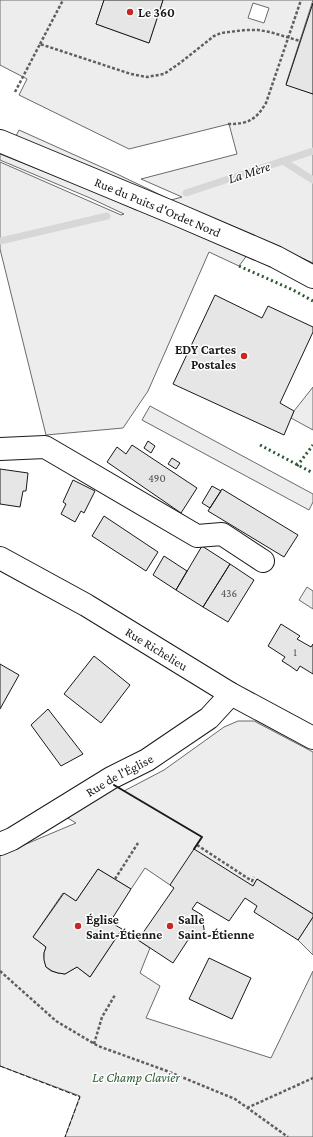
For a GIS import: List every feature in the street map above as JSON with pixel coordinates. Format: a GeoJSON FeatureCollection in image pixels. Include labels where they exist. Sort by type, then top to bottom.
{"type":"FeatureCollection","features":[{"type":"Feature","properties":{"kind":"street","name":"Rue du Puits d'Ordet Nord"},"geometry":{"type":"LineString","coordinates":[[0,141],[276,257],[313,277]]}},
{"type":"Feature","properties":{"kind":"street"},"geometry":{"type":"LineString","coordinates":[[0,449],[44,447],[197,536],[222,534],[263,561]]}},
{"type":"Feature","properties":{"kind":"street","name":"Rue Richelieu"},"geometry":{"type":"LineString","coordinates":[[0,558],[86,605],[230,694],[313,738]]}},
{"type":"Feature","properties":{"kind":"street","name":"Rue de l'Église"},"geometry":{"type":"LineString","coordinates":[[0,844],[12,839],[111,778],[147,760],[209,718],[230,694]]}},
{"type":"Feature","properties":{"kind":"path"},"geometry":{"type":"LineString","coordinates":[[14,92],[64,0]]}},
{"type":"Feature","properties":{"kind":"path"},"geometry":{"type":"LineString","coordinates":[[228,124],[246,122],[259,115],[266,103],[301,0]]}},
{"type":"Feature","properties":{"kind":"path"},"geometry":{"type":"LineString","coordinates":[[40,44],[131,74],[147,77],[164,74],[214,36],[221,33],[258,30],[300,41]]}},
{"type":"Feature","properties":{"kind":"path"},"geometry":{"type":"LineString","coordinates":[[115,879],[138,844]]}},
{"type":"Feature","properties":{"kind":"path"},"geometry":{"type":"LineString","coordinates":[[196,846],[252,881],[254,877]]}},
{"type":"Feature","properties":{"kind":"path"},"geometry":{"type":"LineString","coordinates":[[0,971],[56,1021],[94,1044],[167,1071],[235,1099],[288,1137]]}},
{"type":"Feature","properties":{"kind":"path"},"geometry":{"type":"LineString","coordinates":[[94,1044],[102,1017],[115,996]]}},
{"type":"Feature","properties":{"kind":"path"},"geometry":{"type":"LineString","coordinates":[[247,1108],[313,1078]]}},
{"type":"Feature","properties":{"kind":"shaded area"},"geometry":{"type":"Polygon","coordinates":[[[0,0],[104,0],[96,24],[149,43],[163,0],[313,0],[286,84],[313,94],[313,263],[259,239],[239,266],[209,252],[148,391],[123,428],[46,435],[0,249],[0,162],[121,215],[124,214],[0,160],[0,154],[103,195],[136,210],[161,203],[16,136],[19,130],[171,200],[182,197],[141,179],[237,154],[229,124],[129,149],[19,95],[27,79],[0,65],[0,0]],[[253,3],[248,18],[264,23],[269,8],[253,3]]]}},
{"type":"Feature","properties":{"kind":"shaded area"},"geometry":{"type":"Polygon","coordinates":[[[313,387],[313,430],[291,418],[294,411],[313,387]]]}},
{"type":"Feature","properties":{"kind":"shaded area"},"geometry":{"type":"Polygon","coordinates":[[[150,406],[313,494],[313,502],[309,510],[142,420],[150,406]]]}},
{"type":"Feature","properties":{"kind":"shaded area"},"geometry":{"type":"Polygon","coordinates":[[[307,587],[313,591],[313,609],[299,600],[307,587]]]}},
{"type":"Feature","properties":{"kind":"shaded area"},"geometry":{"type":"Polygon","coordinates":[[[238,721],[254,721],[313,752],[313,914],[257,879],[253,886],[170,885],[145,868],[131,889],[98,869],[76,901],[63,893],[33,937],[46,947],[44,958],[46,967],[51,971],[65,974],[77,967],[90,977],[122,929],[150,948],[140,973],[160,986],[146,1018],[271,1058],[313,971],[313,1137],[65,1137],[80,1096],[0,1066],[0,855],[76,823],[66,817],[115,785],[124,791],[164,770],[224,727],[238,721]]]}},
{"type":"Feature","properties":{"kind":"shaded area"},"geometry":{"type":"Polygon","coordinates":[[[313,917],[313,955],[298,940],[313,917]]]}},
{"type":"Feature","properties":{"kind":"building","name":"Le 360"},"geometry":{"type":"Polygon","coordinates":[[[104,0],[163,0],[149,43],[96,24],[104,0]]]}},
{"type":"Feature","properties":{"kind":"building"},"geometry":{"type":"Polygon","coordinates":[[[313,3],[313,94],[286,85],[313,3]]]}},
{"type":"Feature","properties":{"kind":"building","name":"EDY Cartes Postales"},"geometry":{"type":"Polygon","coordinates":[[[215,295],[262,318],[268,306],[313,327],[313,332],[280,403],[294,411],[284,435],[173,384],[215,295]]]}},
{"type":"Feature","properties":{"kind":"building"},"geometry":{"type":"Polygon","coordinates":[[[148,441],[155,446],[151,453],[144,448],[148,441]]]}},
{"type":"Feature","properties":{"kind":"building"},"geometry":{"type":"Polygon","coordinates":[[[132,445],[197,488],[181,513],[107,462],[117,447],[126,454],[132,445]]]}},
{"type":"Feature","properties":{"kind":"building"},"geometry":{"type":"Polygon","coordinates":[[[172,458],[180,463],[176,469],[168,464],[172,458]]]}},
{"type":"Feature","properties":{"kind":"building"},"geometry":{"type":"Polygon","coordinates":[[[0,469],[28,473],[26,491],[23,491],[20,507],[0,504],[0,469]]]}},
{"type":"Feature","properties":{"kind":"building"},"geometry":{"type":"Polygon","coordinates":[[[73,480],[95,491],[84,513],[81,511],[75,522],[61,514],[66,504],[63,502],[73,480]]]}},
{"type":"Feature","properties":{"kind":"building"},"geometry":{"type":"Polygon","coordinates":[[[212,486],[221,491],[210,508],[202,503],[212,486]]]}},
{"type":"Feature","properties":{"kind":"building"},"geometry":{"type":"Polygon","coordinates":[[[222,489],[298,535],[284,557],[208,511],[222,489]]]}},
{"type":"Feature","properties":{"kind":"building"},"geometry":{"type":"Polygon","coordinates":[[[104,516],[158,552],[146,571],[92,536],[104,516]]]}},
{"type":"Feature","properties":{"kind":"building"},"geometry":{"type":"Polygon","coordinates":[[[202,546],[230,564],[203,607],[176,590],[202,546]]]}},
{"type":"Feature","properties":{"kind":"building"},"geometry":{"type":"Polygon","coordinates":[[[164,556],[187,571],[176,590],[153,575],[164,556]]]}},
{"type":"Feature","properties":{"kind":"building"},"geometry":{"type":"Polygon","coordinates":[[[230,564],[254,580],[228,622],[203,607],[230,564]]]}},
{"type":"Feature","properties":{"kind":"building"},"geometry":{"type":"Polygon","coordinates":[[[281,624],[300,636],[297,639],[311,647],[313,644],[313,674],[300,666],[297,671],[282,661],[285,657],[268,646],[281,624]]]}},
{"type":"Feature","properties":{"kind":"building"},"geometry":{"type":"Polygon","coordinates":[[[94,656],[130,685],[101,723],[64,694],[94,656]]]}},
{"type":"Feature","properties":{"kind":"building"},"geometry":{"type":"Polygon","coordinates":[[[0,664],[19,675],[0,709],[0,664]]]}},
{"type":"Feature","properties":{"kind":"building"},"geometry":{"type":"Polygon","coordinates":[[[48,709],[83,754],[61,766],[31,725],[48,709]]]}},
{"type":"Feature","properties":{"kind":"building"},"geometry":{"type":"Polygon","coordinates":[[[194,849],[253,886],[257,879],[313,914],[313,917],[298,940],[254,912],[257,906],[245,898],[229,921],[197,902],[192,909],[202,915],[205,936],[188,940],[173,963],[138,940],[174,888],[170,885],[194,849]]]}},
{"type":"Feature","properties":{"kind":"building","name":"Église Saint-Étienne"},"geometry":{"type":"Polygon","coordinates":[[[98,869],[131,889],[110,922],[122,929],[90,977],[77,967],[65,974],[52,971],[46,967],[44,960],[46,947],[33,937],[64,893],[76,901],[98,869]]]}},
{"type":"Feature","properties":{"kind":"building"},"geometry":{"type":"Polygon","coordinates":[[[209,958],[251,978],[232,1019],[189,999],[209,958]]]}},
{"type":"Feature","properties":{"kind":"waterway","name":"La Mère"},"geometry":{"type":"LineString","coordinates":[[186,193],[313,151]]}},
{"type":"Feature","properties":{"kind":"waterway"},"geometry":{"type":"LineString","coordinates":[[283,161],[313,180]]}},
{"type":"Feature","properties":{"kind":"waterway","name":"La Mère"},"geometry":{"type":"LineString","coordinates":[[0,241],[107,216]]}},
{"type":"Feature","properties":{"kind":"hedge"},"geometry":{"type":"LineString","coordinates":[[239,266],[293,290],[313,301]]}},
{"type":"Feature","properties":{"kind":"hedge"},"geometry":{"type":"LineString","coordinates":[[260,445],[313,473]]}},
{"type":"Feature","properties":{"kind":"hedge"},"geometry":{"type":"LineString","coordinates":[[297,466],[313,445]]}},
{"type":"Feature","properties":{"kind":"fence"},"geometry":{"type":"LineString","coordinates":[[0,1066],[80,1097],[65,1137]]}},
{"type":"Feature","properties":{"kind":"wall"},"geometry":{"type":"LineString","coordinates":[[114,785],[202,837],[194,849]]}},
{"type":"Feature","properties":{"kind":"place","name":"Le 360"},"geometry":{"type":"Point","coordinates":[130,12]}},
{"type":"Feature","properties":{"kind":"place","name":"EDY Cartes Postales"},"geometry":{"type":"Point","coordinates":[244,356]}},
{"type":"Feature","properties":{"kind":"place","name":"Église Saint-Étienne"},"geometry":{"type":"Point","coordinates":[78,926]}},
{"type":"Feature","properties":{"kind":"place","name":"Salle Saint-Étienne"},"geometry":{"type":"Point","coordinates":[170,926]}},
{"type":"Feature","properties":{"kind":"park label","name":"Le Champ Clavier"},"geometry":{"type":"Point","coordinates":[136,1077]}}]}
